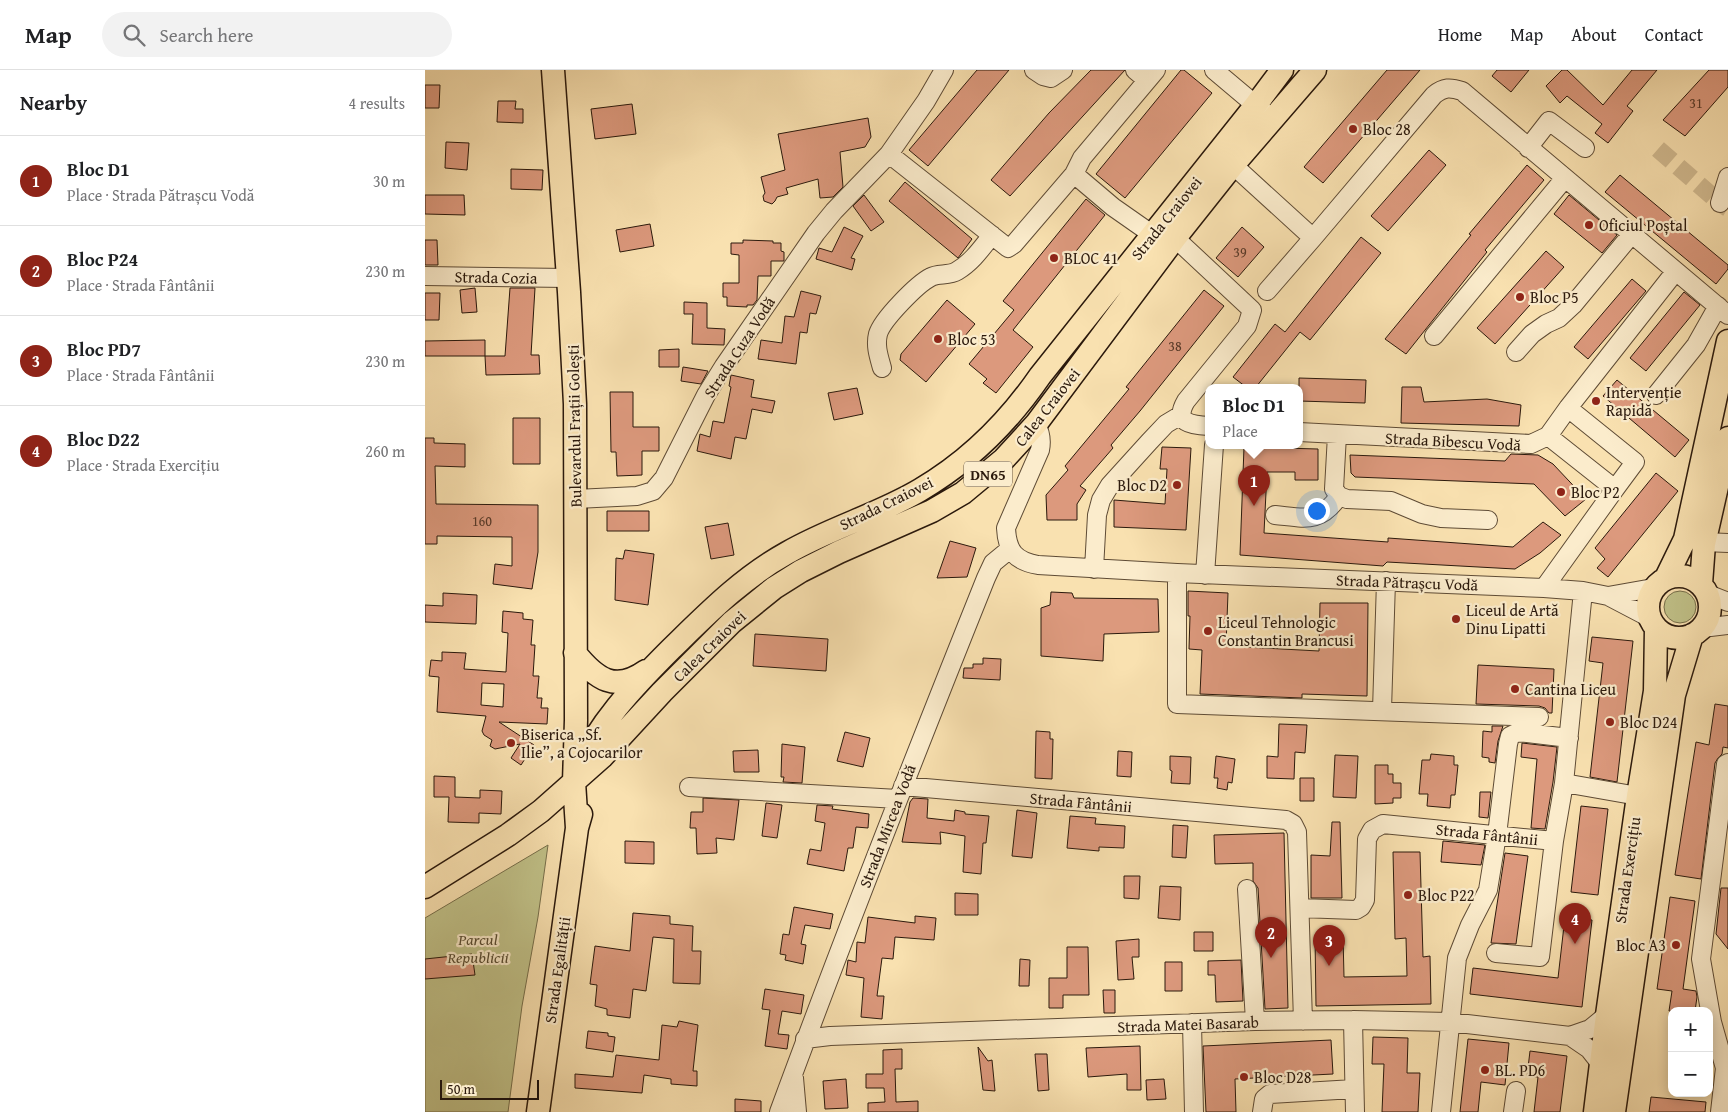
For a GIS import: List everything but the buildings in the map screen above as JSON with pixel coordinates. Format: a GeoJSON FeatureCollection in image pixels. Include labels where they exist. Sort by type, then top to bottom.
{"type":"FeatureCollection","features":[{"type":"Feature","properties":{"kind":"main road","name":"Bulevardul Frații Golești"},"geometry":{"type":"LineString","coordinates":[[553,70],[575,404],[576,720],[574,782]]}},
{"type":"Feature","properties":{"kind":"main road","name":"Calea Craiovei"},"geometry":{"type":"LineString","coordinates":[[425,887],[541,811],[602,757],[687,666],[732,622],[774,588],[801,571],[839,552],[932,511],[963,493],[1005,459],[1036,424],[1164,236],[1233,165],[1264,112],[1282,70]]}},
{"type":"Feature","properties":{"kind":"main road","name":"Calea Craiovei"},"geometry":{"type":"LineString","coordinates":[[1264,112],[1315,70]]}},
{"type":"Feature","properties":{"kind":"main road","name":"Strada Craiovei"},"geometry":{"type":"LineString","coordinates":[[574,782],[584,757],[598,733],[618,707],[657,663],[715,605],[760,569],[813,539],[885,508],[919,490],[959,463],[987,439],[1024,399],[1040,376],[1164,236],[1264,112]]}},
{"type":"Feature","properties":{"kind":"main road"},"geometry":{"type":"LineString","coordinates":[[1728,341],[1685,539],[1660,583],[1649,598],[1648,608],[1653,623],[1664,634],[1673,637],[1683,638],[1697,632],[1707,621],[1710,612],[1712,593],[1704,542],[1728,438]]}},
{"type":"Feature","properties":{"kind":"main road"},"geometry":{"type":"LineString","coordinates":[[1660,583],[1675,576],[1684,576],[1693,579],[1712,593]]}},
{"type":"Feature","properties":{"kind":"main road","name":"Strada Exercițiu"},"geometry":{"type":"LineString","coordinates":[[1595,1112],[1600,1063],[1638,796],[1655,691],[1653,623]]}},
{"type":"Feature","properties":{"kind":"main road","name":"Strada Exercițiu"},"geometry":{"type":"LineString","coordinates":[[1614,1112],[1674,695],[1697,632]]}},
{"type":"Feature","properties":{"kind":"main road"},"geometry":{"type":"LineString","coordinates":[[575,653],[596,676],[616,683],[627,682],[637,678],[657,663]]}},
{"type":"Feature","properties":{"kind":"main road","name":"DN65"},"geometry":{"type":"LineString","coordinates":[[577,828],[602,757]]}},
{"type":"Feature","properties":{"kind":"main road","name":"DN65"},"geometry":{"type":"LineString","coordinates":[[574,782],[577,828]]}},
{"type":"Feature","properties":{"kind":"main road","name":"Strada Egalității"},"geometry":{"type":"LineString","coordinates":[[538,1112],[577,828]]}},
{"type":"Feature","properties":{"kind":"street"},"geometry":{"type":"LineString","coordinates":[[944,70],[926,101],[889,154],[1008,248],[1014,244],[1074,174],[1082,158],[1146,73]]}},
{"type":"Feature","properties":{"kind":"street"},"geometry":{"type":"LineString","coordinates":[[1034,70],[1043,76],[1051,78],[1063,70]]}},
{"type":"Feature","properties":{"kind":"street"},"geometry":{"type":"LineString","coordinates":[[1214,70],[1264,112]]}},
{"type":"Feature","properties":{"kind":"street"},"geometry":{"type":"LineString","coordinates":[[1267,291],[1434,95],[1442,88],[1451,88],[1462,91],[1723,311],[1656,395]]}},
{"type":"Feature","properties":{"kind":"street"},"geometry":{"type":"LineString","coordinates":[[1528,148],[1549,121],[1585,148]]}},
{"type":"Feature","properties":{"kind":"street","name":"Strada Cuza Vodă"},"geometry":{"type":"LineString","coordinates":[[576,499],[637,496],[653,491],[663,478],[706,395],[724,366],[816,233],[834,211],[889,154]]}},
{"type":"Feature","properties":{"kind":"street"},"geometry":{"type":"LineString","coordinates":[[1233,165],[1313,238]]}},
{"type":"Feature","properties":{"kind":"street"},"geometry":{"type":"LineString","coordinates":[[1074,174],[1113,206],[1164,236],[1252,310],[1247,326],[1182,408],[1181,415],[1186,423],[1194,426],[1205,426]]}},
{"type":"Feature","properties":{"kind":"street"},"geometry":{"type":"LineString","coordinates":[[1720,203],[1728,177]]}},
{"type":"Feature","properties":{"kind":"street"},"geometry":{"type":"LineString","coordinates":[[1434,336],[1565,178]]}},
{"type":"Feature","properties":{"kind":"street"},"geometry":{"type":"LineString","coordinates":[[882,368],[877,350],[878,333],[889,316],[914,290],[931,276],[955,272],[971,261],[992,235]]}},
{"type":"Feature","properties":{"kind":"street"},"geometry":{"type":"LineString","coordinates":[[1516,352],[1532,334],[1559,318],[1573,305],[1631,235]]}},
{"type":"Feature","properties":{"kind":"street"},"geometry":{"type":"LineString","coordinates":[[1615,488],[1548,436],[1675,272]]}},
{"type":"Feature","properties":{"kind":"street","name":"Strada Cozia"},"geometry":{"type":"LineString","coordinates":[[425,276],[568,278]]}},
{"type":"Feature","properties":{"kind":"street"},"geometry":{"type":"LineString","coordinates":[[1544,588],[1635,462],[1568,408]]}},
{"type":"Feature","properties":{"kind":"street"},"geometry":{"type":"LineString","coordinates":[[1093,569],[1097,515],[1101,500],[1110,485],[1149,442],[1166,424],[1181,415]]}},
{"type":"Feature","properties":{"kind":"street"},"geometry":{"type":"LineString","coordinates":[[1010,549],[1005,528],[1041,450],[1041,434],[1036,424]]}},
{"type":"Feature","properties":{"kind":"street","name":"Strada Bibescu Vodă"},"geometry":{"type":"LineString","coordinates":[[1303,432],[1531,444],[1548,436]]}},
{"type":"Feature","properties":{"kind":"street"},"geometry":{"type":"LineString","coordinates":[[1337,435],[1334,489],[1339,496],[1347,499],[1391,502],[1422,514],[1441,518],[1488,520]]}},
{"type":"Feature","properties":{"kind":"street"},"geometry":{"type":"LineString","coordinates":[[1205,574],[1214,449]]}},
{"type":"Feature","properties":{"kind":"street"},"geometry":{"type":"LineString","coordinates":[[1275,516],[1315,517],[1324,514],[1339,496]]}},
{"type":"Feature","properties":{"kind":"street"},"geometry":{"type":"LineString","coordinates":[[1704,542],[1728,543]]}},
{"type":"Feature","properties":{"kind":"street","name":"Strada Pătrașcu Vodă"},"geometry":{"type":"LineString","coordinates":[[1010,549],[1026,563],[1038,565],[1177,573],[1544,588],[1583,591],[1608,596]]}},
{"type":"Feature","properties":{"kind":"street","name":"Strada Mircea Vodă"},"geometry":{"type":"LineString","coordinates":[[779,1112],[900,792],[986,578],[993,563],[1010,549]]}},
{"type":"Feature","properties":{"kind":"street"},"geometry":{"type":"LineString","coordinates":[[1177,573],[1177,704],[1539,717]]}},
{"type":"Feature","properties":{"kind":"street"},"geometry":{"type":"LineString","coordinates":[[1382,710],[1386,582]]}},
{"type":"Feature","properties":{"kind":"street"},"geometry":{"type":"LineString","coordinates":[[1608,596],[1660,583]]}},
{"type":"Feature","properties":{"kind":"street","name":"Strada Fântânii"},"geometry":{"type":"LineString","coordinates":[[1300,908],[1356,910],[1361,907],[1365,900],[1367,839],[1372,830],[1383,824],[1554,841],[1564,783],[1583,591]]}},
{"type":"Feature","properties":{"kind":"street"},"geometry":{"type":"LineString","coordinates":[[1608,596],[1653,623]]}},
{"type":"Feature","properties":{"kind":"street"},"geometry":{"type":"LineString","coordinates":[[1697,632],[1728,624]]}},
{"type":"Feature","properties":{"kind":"street"},"geometry":{"type":"LineString","coordinates":[[1441,1112],[1457,958],[1470,925],[1488,890],[1510,736],[1518,732],[1569,738]]}},
{"type":"Feature","properties":{"kind":"street"},"geometry":{"type":"LineString","coordinates":[[1720,1112],[1725,1068],[1720,1023],[1701,959],[1726,764],[1728,763]]}},
{"type":"Feature","properties":{"kind":"street"},"geometry":{"type":"LineString","coordinates":[[1564,783],[1638,796]]}},
{"type":"Feature","properties":{"kind":"street","name":"Strada Fântânii"},"geometry":{"type":"LineString","coordinates":[[689,787],[900,792],[1286,820],[1293,824],[1297,832],[1303,1021]]}},
{"type":"Feature","properties":{"kind":"street"},"geometry":{"type":"LineString","coordinates":[[1495,954],[1540,957],[1554,841]]}},
{"type":"Feature","properties":{"kind":"street"},"geometry":{"type":"LineString","coordinates":[[1247,889],[1255,1020]]}},
{"type":"Feature","properties":{"kind":"street"},"geometry":{"type":"LineString","coordinates":[[1569,1036],[1590,1029],[1607,1015]]}},
{"type":"Feature","properties":{"kind":"street","name":"Strada Matei Basarab"},"geometry":{"type":"LineString","coordinates":[[805,1039],[830,1036],[1192,1024],[1255,1020],[1450,1022],[1569,1036]]}},
{"type":"Feature","properties":{"kind":"street"},"geometry":{"type":"LineString","coordinates":[[1353,1020],[1355,1112]]}},
{"type":"Feature","properties":{"kind":"street"},"geometry":{"type":"LineString","coordinates":[[1192,1024],[1194,1112]]}},
{"type":"Feature","properties":{"kind":"street"},"geometry":{"type":"LineString","coordinates":[[1569,1036],[1589,1049],[1600,1063]]}},
{"type":"Feature","properties":{"kind":"street"},"geometry":{"type":"LineString","coordinates":[[794,1072],[797,1112]]}},
{"type":"Feature","properties":{"kind":"street"},"geometry":{"type":"LineString","coordinates":[[1262,1112],[1264,1099],[1271,1094],[1354,1089]]}},
{"type":"Feature","properties":{"kind":"street"},"geometry":{"type":"LineString","coordinates":[[1513,1112],[1516,1091]]}},
{"type":"Feature","properties":{"kind":"green space"},"geometry":{"type":"Polygon","coordinates":[[[1680,591],[1691,596],[1696,607],[1691,618],[1680,623],[1669,618],[1664,607],[1669,596],[1680,591]]]}},
{"type":"Feature","properties":{"kind":"green space","name":"Parcul Republicii"},"geometry":{"type":"Polygon","coordinates":[[[548,845],[538,917],[522,1006],[508,1112],[425,1112],[425,918],[548,845]]]}},
{"type":"Feature","properties":{"kind":"tunnel"},"geometry":{"type":"LineString","coordinates":[[1658,149],[1728,208]]}},
{"type":"Feature","properties":{"kind":"place","name":"Bloc 28"},"geometry":{"type":"Point","coordinates":[1353,129]}},
{"type":"Feature","properties":{"kind":"place","name":"Oficiul Poștal"},"geometry":{"type":"Point","coordinates":[1589,225]}},
{"type":"Feature","properties":{"kind":"place","name":"BLOC 41"},"geometry":{"type":"Point","coordinates":[1054,258]}},
{"type":"Feature","properties":{"kind":"place","name":"Bloc P5"},"geometry":{"type":"Point","coordinates":[1520,297]}},
{"type":"Feature","properties":{"kind":"place","name":"Bloc 53"},"geometry":{"type":"Point","coordinates":[938,339]}},
{"type":"Feature","properties":{"kind":"place","name":"Intervenție Rapidă"},"geometry":{"type":"Point","coordinates":[1596,401]}},
{"type":"Feature","properties":{"kind":"place","name":"Bloc D2"},"geometry":{"type":"Point","coordinates":[1177,485]}},
{"type":"Feature","properties":{"kind":"place","name":"Bloc P2"},"geometry":{"type":"Point","coordinates":[1561,492]}},
{"type":"Feature","properties":{"kind":"place","name":"Bloc D1"},"geometry":{"type":"Point","coordinates":[1254,506]}},
{"type":"Feature","properties":{"kind":"place","name":"Liceul de Artă Dinu Lipatti"},"geometry":{"type":"Point","coordinates":[1456,619]}},
{"type":"Feature","properties":{"kind":"place","name":"Liceul Tehnologic Constantin Brancusi"},"geometry":{"type":"Point","coordinates":[1208,631]}},
{"type":"Feature","properties":{"kind":"place","name":"Cantina Liceu"},"geometry":{"type":"Point","coordinates":[1515,689]}},
{"type":"Feature","properties":{"kind":"place","name":"Bloc D24"},"geometry":{"type":"Point","coordinates":[1610,722]}},
{"type":"Feature","properties":{"kind":"place","name":"Biserica „Sf. Ilie”, a Cojocarilor"},"geometry":{"type":"Point","coordinates":[511,743]}},
{"type":"Feature","properties":{"kind":"place","name":"Bloc P22"},"geometry":{"type":"Point","coordinates":[1408,895]}},
{"type":"Feature","properties":{"kind":"place","name":"Bloc D22"},"geometry":{"type":"Point","coordinates":[1575,944]}},
{"type":"Feature","properties":{"kind":"place","name":"Bloc A3"},"geometry":{"type":"Point","coordinates":[1676,945]}},
{"type":"Feature","properties":{"kind":"place","name":"Bloc P24"},"geometry":{"type":"Point","coordinates":[1271,958]}},
{"type":"Feature","properties":{"kind":"place","name":"Bloc PD7"},"geometry":{"type":"Point","coordinates":[1329,966]}},
{"type":"Feature","properties":{"kind":"place","name":"BL. PD6"},"geometry":{"type":"Point","coordinates":[1485,1070]}},
{"type":"Feature","properties":{"kind":"place","name":"Bloc D28"},"geometry":{"type":"Point","coordinates":[1244,1077]}}]}
